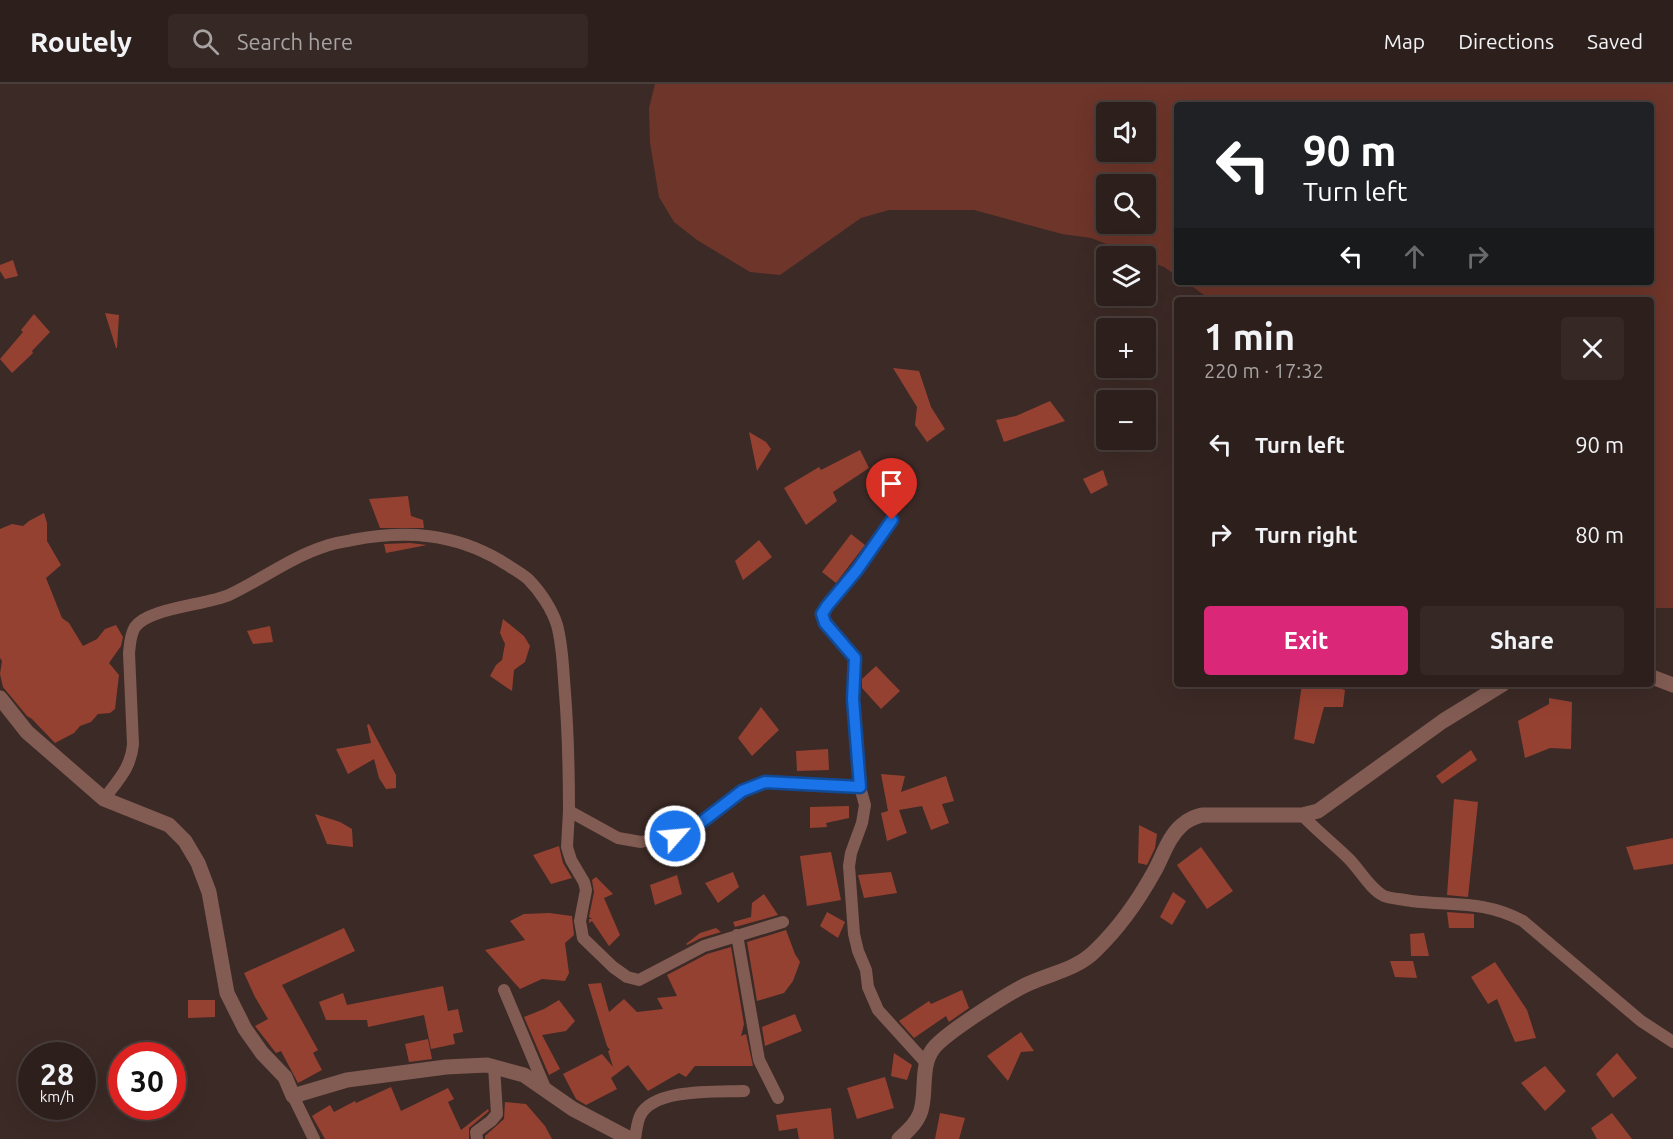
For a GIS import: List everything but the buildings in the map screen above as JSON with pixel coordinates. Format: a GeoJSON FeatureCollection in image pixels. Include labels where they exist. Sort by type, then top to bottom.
{"type":"FeatureCollection","features":[{"type":"Feature","properties":{"kind":"street"},"geometry":{"type":"LineString","coordinates":[[892,520],[822,614],[825,623],[855,658],[853,699],[860,787],[865,805],[849,866],[858,951],[866,969],[868,987],[878,1010],[926,1063]]}},
{"type":"Feature","properties":{"kind":"street"},"geometry":{"type":"LineString","coordinates":[[104,799],[129,766],[132,758],[134,744],[129,653],[130,639],[135,627],[141,621],[171,609],[204,604],[227,596],[327,545],[368,537],[429,535],[457,541],[487,553],[527,579],[546,602],[556,623],[561,648],[567,726],[569,811],[567,847],[586,890],[580,921],[582,938],[613,967],[639,980],[704,946],[783,922]]}},
{"type":"Feature","properties":{"kind":"street"},"geometry":{"type":"LineString","coordinates":[[1654,678],[1673,685]]}},
{"type":"Feature","properties":{"kind":"street"},"geometry":{"type":"LineString","coordinates":[[899,1139],[911,1128],[922,1108],[926,1063],[932,1050],[943,1038],[1018,989],[1073,967],[1092,954],[1126,916],[1182,824],[1190,819],[1212,815],[1302,815],[1326,807],[1443,721],[1498,687]]}},
{"type":"Feature","properties":{"kind":"street"},"geometry":{"type":"LineString","coordinates":[[0,698],[27,732],[104,799],[169,825],[185,841],[198,863],[209,892],[227,993],[245,1029],[262,1053],[285,1077],[314,1139]]}},
{"type":"Feature","properties":{"kind":"street"},"geometry":{"type":"LineString","coordinates":[[569,811],[618,837],[641,842],[688,832],[742,791],[765,782],[860,787]]}},
{"type":"Feature","properties":{"kind":"street"},"geometry":{"type":"LineString","coordinates":[[1302,815],[1384,896],[1475,905],[1500,910],[1523,921],[1641,1022],[1673,1042]]}},
{"type":"Feature","properties":{"kind":"street"},"geometry":{"type":"LineString","coordinates":[[737,935],[759,1060],[778,1098]]}},
{"type":"Feature","properties":{"kind":"street"},"geometry":{"type":"LineString","coordinates":[[504,990],[546,1090]]}},
{"type":"Feature","properties":{"kind":"street"},"geometry":{"type":"LineString","coordinates":[[293,1096],[347,1080],[466,1065],[494,1066],[524,1075],[573,1109],[630,1139]]}},
{"type":"Feature","properties":{"kind":"street"},"geometry":{"type":"LineString","coordinates":[[477,1139],[476,1132],[491,1121],[496,1114],[494,1066]]}},
{"type":"Feature","properties":{"kind":"street"},"geometry":{"type":"LineString","coordinates":[[635,1139],[642,1112],[661,1099],[702,1092],[744,1091]]}},
{"type":"Feature","properties":{"kind":"shaded area"},"geometry":{"type":"Polygon","coordinates":[[[655,84],[1673,84],[1673,608],[1654,608],[1654,297],[1207,297],[1190,285],[1654,285],[1654,102],[1174,102],[1174,274],[1156,264],[1156,246],[1112,246],[1091,238],[1062,234],[974,210],[889,210],[861,218],[780,275],[750,272],[697,240],[674,222],[659,197],[650,143],[649,108],[655,84]]]}},
{"type":"Feature","properties":{"kind":"route"},"geometry":{"type":"LineString","coordinates":[[675,836],[688,832],[742,791],[765,782],[860,787],[853,699],[855,658],[825,623],[822,614],[892,520]]}}]}
